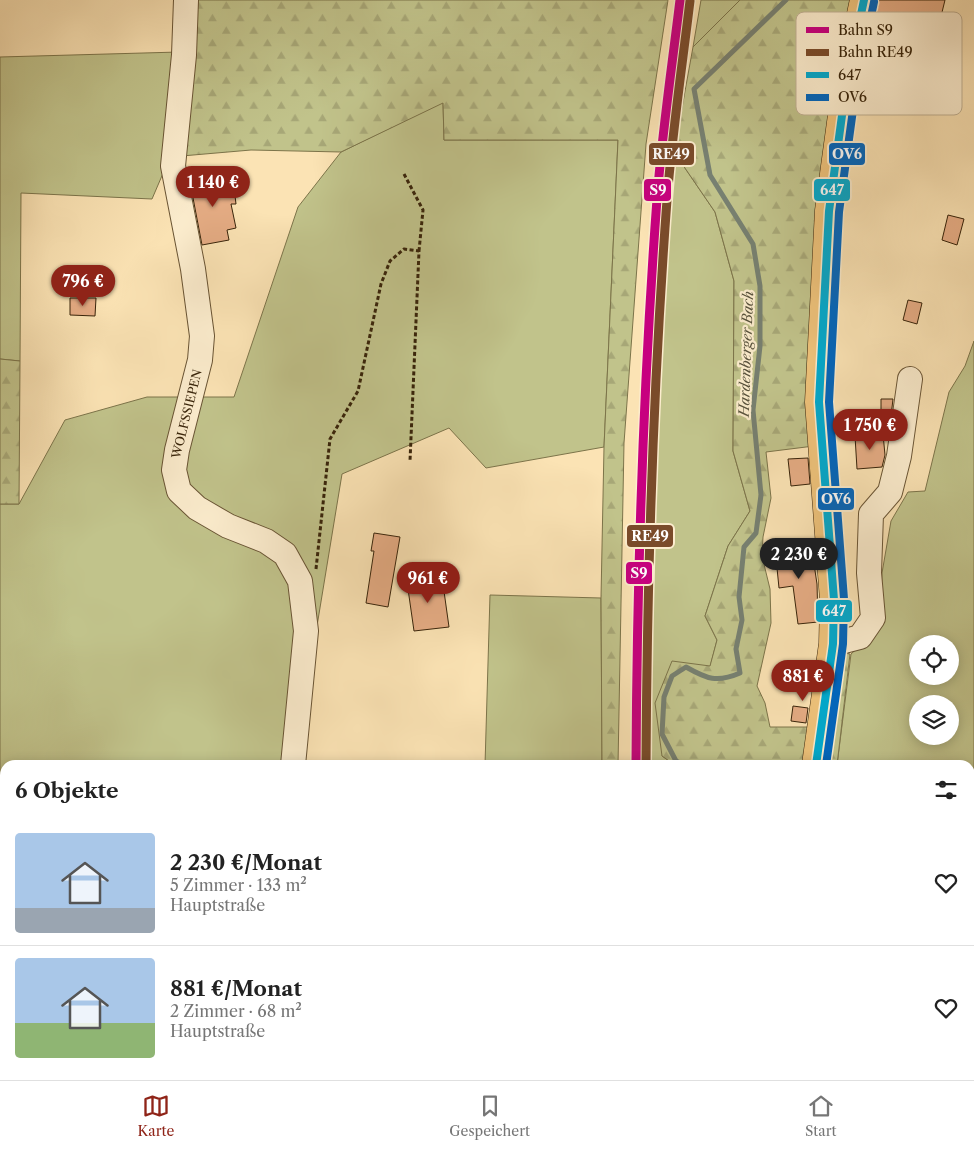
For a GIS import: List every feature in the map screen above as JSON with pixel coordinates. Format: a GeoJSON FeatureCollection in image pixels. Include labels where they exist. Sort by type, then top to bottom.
{"type":"FeatureCollection","features":[{"type":"Feature","properties":{"kind":"main road"},"geometry":{"type":"LineString","coordinates":[[817,760],[833,644],[834,600],[819,402],[829,211],[842,115]]}},
{"type":"Feature","properties":{"kind":"street","name":"WOLFSSIEPEN"},"geometry":{"type":"LineString","coordinates":[[186,0],[184,56],[173,166],[193,269],[202,336],[200,360],[177,450],[174,470],[179,491],[198,508],[228,526],[266,541],[285,554],[300,581],[306,631],[293,760]]}},
{"type":"Feature","properties":{"kind":"street"},"geometry":{"type":"LineString","coordinates":[[833,644],[860,637],[872,618],[869,574],[871,514],[890,492],[899,456],[910,379]]}},
{"type":"Feature","properties":{"kind":"path"},"geometry":{"type":"LineString","coordinates":[[404,174],[423,210],[419,251],[410,461]]}},
{"type":"Feature","properties":{"kind":"path"},"geometry":{"type":"LineString","coordinates":[[316,576],[330,439],[358,391],[380,284],[390,261],[404,249],[419,251]]}},
{"type":"Feature","properties":{"kind":"green space"},"geometry":{"type":"Polygon","coordinates":[[[181,0],[668,0],[646,144],[624,443],[618,760],[602,760],[601,598],[604,447],[618,140],[444,140],[443,103],[341,152],[251,150],[170,157],[181,0]]]}},
{"type":"Feature","properties":{"kind":"green space"},"geometry":{"type":"Polygon","coordinates":[[[701,0],[740,0],[693,47],[701,0]]]}},
{"type":"Feature","properties":{"kind":"green space"},"geometry":{"type":"Polygon","coordinates":[[[740,0],[872,0],[869,12],[796,12],[796,115],[851,115],[842,214],[830,444],[766,452],[771,498],[763,537],[762,556],[770,589],[771,623],[757,686],[765,703],[770,727],[810,727],[826,650],[850,654],[838,760],[668,760],[662,756],[655,703],[672,661],[710,666],[717,640],[705,616],[728,546],[750,511],[733,451],[734,281],[715,212],[674,152],[693,47],[740,0]]]}},
{"type":"Feature","properties":{"kind":"green space"},"geometry":{"type":"Polygon","coordinates":[[[179,52],[170,157],[152,199],[21,193],[20,361],[0,359],[0,57],[179,52]]]}},
{"type":"Feature","properties":{"kind":"green space"},"geometry":{"type":"Polygon","coordinates":[[[443,102],[444,140],[618,140],[604,447],[486,468],[449,428],[342,474],[317,626],[313,607],[286,760],[0,760],[0,504],[19,504],[65,420],[147,397],[234,397],[298,207],[341,152],[443,102]]]}},
{"type":"Feature","properties":{"kind":"green space"},"geometry":{"type":"Polygon","coordinates":[[[674,152],[715,212],[734,281],[733,451],[750,511],[728,546],[705,616],[717,640],[710,667],[662,756],[668,760],[643,760],[655,448],[674,152]]]}},
{"type":"Feature","properties":{"kind":"green space"},"geometry":{"type":"Polygon","coordinates":[[[974,341],[974,760],[838,760],[851,654],[863,643],[880,620],[882,573],[891,521],[908,492],[925,491],[949,392],[965,366],[974,341]]]}},
{"type":"Feature","properties":{"kind":"green space"},"geometry":{"type":"Polygon","coordinates":[[[0,359],[20,361],[19,504],[0,504],[0,359]]]}},
{"type":"Feature","properties":{"kind":"green space"},"geometry":{"type":"Polygon","coordinates":[[[490,595],[601,598],[602,760],[485,760],[490,595]]]}},
{"type":"Feature","properties":{"kind":"building"},"geometry":{"type":"Polygon","coordinates":[[[879,0],[945,0],[942,12],[877,12],[879,0]]]}},
{"type":"Feature","properties":{"kind":"building"},"geometry":{"type":"Polygon","coordinates":[[[218,174],[220,190],[234,188],[236,204],[231,204],[236,228],[227,230],[229,240],[202,245],[189,177],[218,174]]]}},
{"type":"Feature","properties":{"kind":"building"},"geometry":{"type":"Polygon","coordinates":[[[948,215],[964,219],[957,245],[942,240],[948,215]]]}},
{"type":"Feature","properties":{"kind":"building"},"geometry":{"type":"Polygon","coordinates":[[[70,298],[96,298],[95,316],[70,315],[70,298]]]}},
{"type":"Feature","properties":{"kind":"building"},"geometry":{"type":"Polygon","coordinates":[[[908,300],[922,303],[917,324],[903,320],[908,300]]]}},
{"type":"Feature","properties":{"kind":"building"},"geometry":{"type":"Polygon","coordinates":[[[881,399],[893,399],[891,416],[881,417],[881,399]]]}},
{"type":"Feature","properties":{"kind":"building"},"geometry":{"type":"Polygon","coordinates":[[[883,434],[885,455],[882,467],[857,469],[855,436],[883,434]]]}},
{"type":"Feature","properties":{"kind":"building"},"geometry":{"type":"Polygon","coordinates":[[[808,458],[810,484],[791,486],[788,459],[808,458]]]}},
{"type":"Feature","properties":{"kind":"building"},"geometry":{"type":"Polygon","coordinates":[[[374,533],[400,537],[388,607],[366,603],[374,551],[371,551],[374,533]]]}},
{"type":"Feature","properties":{"kind":"building"},"geometry":{"type":"Polygon","coordinates":[[[811,544],[817,584],[818,622],[798,624],[793,586],[779,588],[775,548],[811,544]]]}},
{"type":"Feature","properties":{"kind":"building"},"geometry":{"type":"Polygon","coordinates":[[[442,577],[449,627],[414,631],[407,582],[442,577]]]}},
{"type":"Feature","properties":{"kind":"building"},"geometry":{"type":"Polygon","coordinates":[[[793,706],[808,708],[806,723],[791,721],[793,706]]]}},
{"type":"Feature","properties":{"kind":"waterway","name":"Hardenberger Bach"},"geometry":{"type":"LineString","coordinates":[[675,760],[662,734],[664,697],[672,676],[686,667],[706,677],[718,679],[740,673],[736,649],[742,620],[739,597],[744,547],[756,533],[761,495],[753,410],[760,346],[760,286],[753,244],[710,175],[694,89],[786,0]]}},
{"type":"Feature","properties":{"kind":"rail line","name":"S9"},"geometry":{"type":"LineString","coordinates":[[636,760],[639,553],[644,411],[652,270],[664,124],[680,0]]}},
{"type":"Feature","properties":{"kind":"rail line","name":"RE49"},"geometry":{"type":"LineString","coordinates":[[646,760],[649,553],[662,271],[674,125],[690,1]]}},
{"type":"Feature","properties":{"kind":"transit line","name":"647"},"geometry":{"type":"LineString","coordinates":[[861,12],[864,0]]}},
{"type":"Feature","properties":{"kind":"transit line","name":"OV6"},"geometry":{"type":"LineString","coordinates":[[872,12],[874,2]]}},
{"type":"Feature","properties":{"kind":"transit line","name":"647"},"geometry":{"type":"LineString","coordinates":[[817,760],[833,644],[834,600],[819,402],[829,211],[842,115]]}},
{"type":"Feature","properties":{"kind":"transit line","name":"OV6"},"geometry":{"type":"LineString","coordinates":[[827,760],[843,644],[844,599],[829,402],[839,212],[852,115]]}}]}
